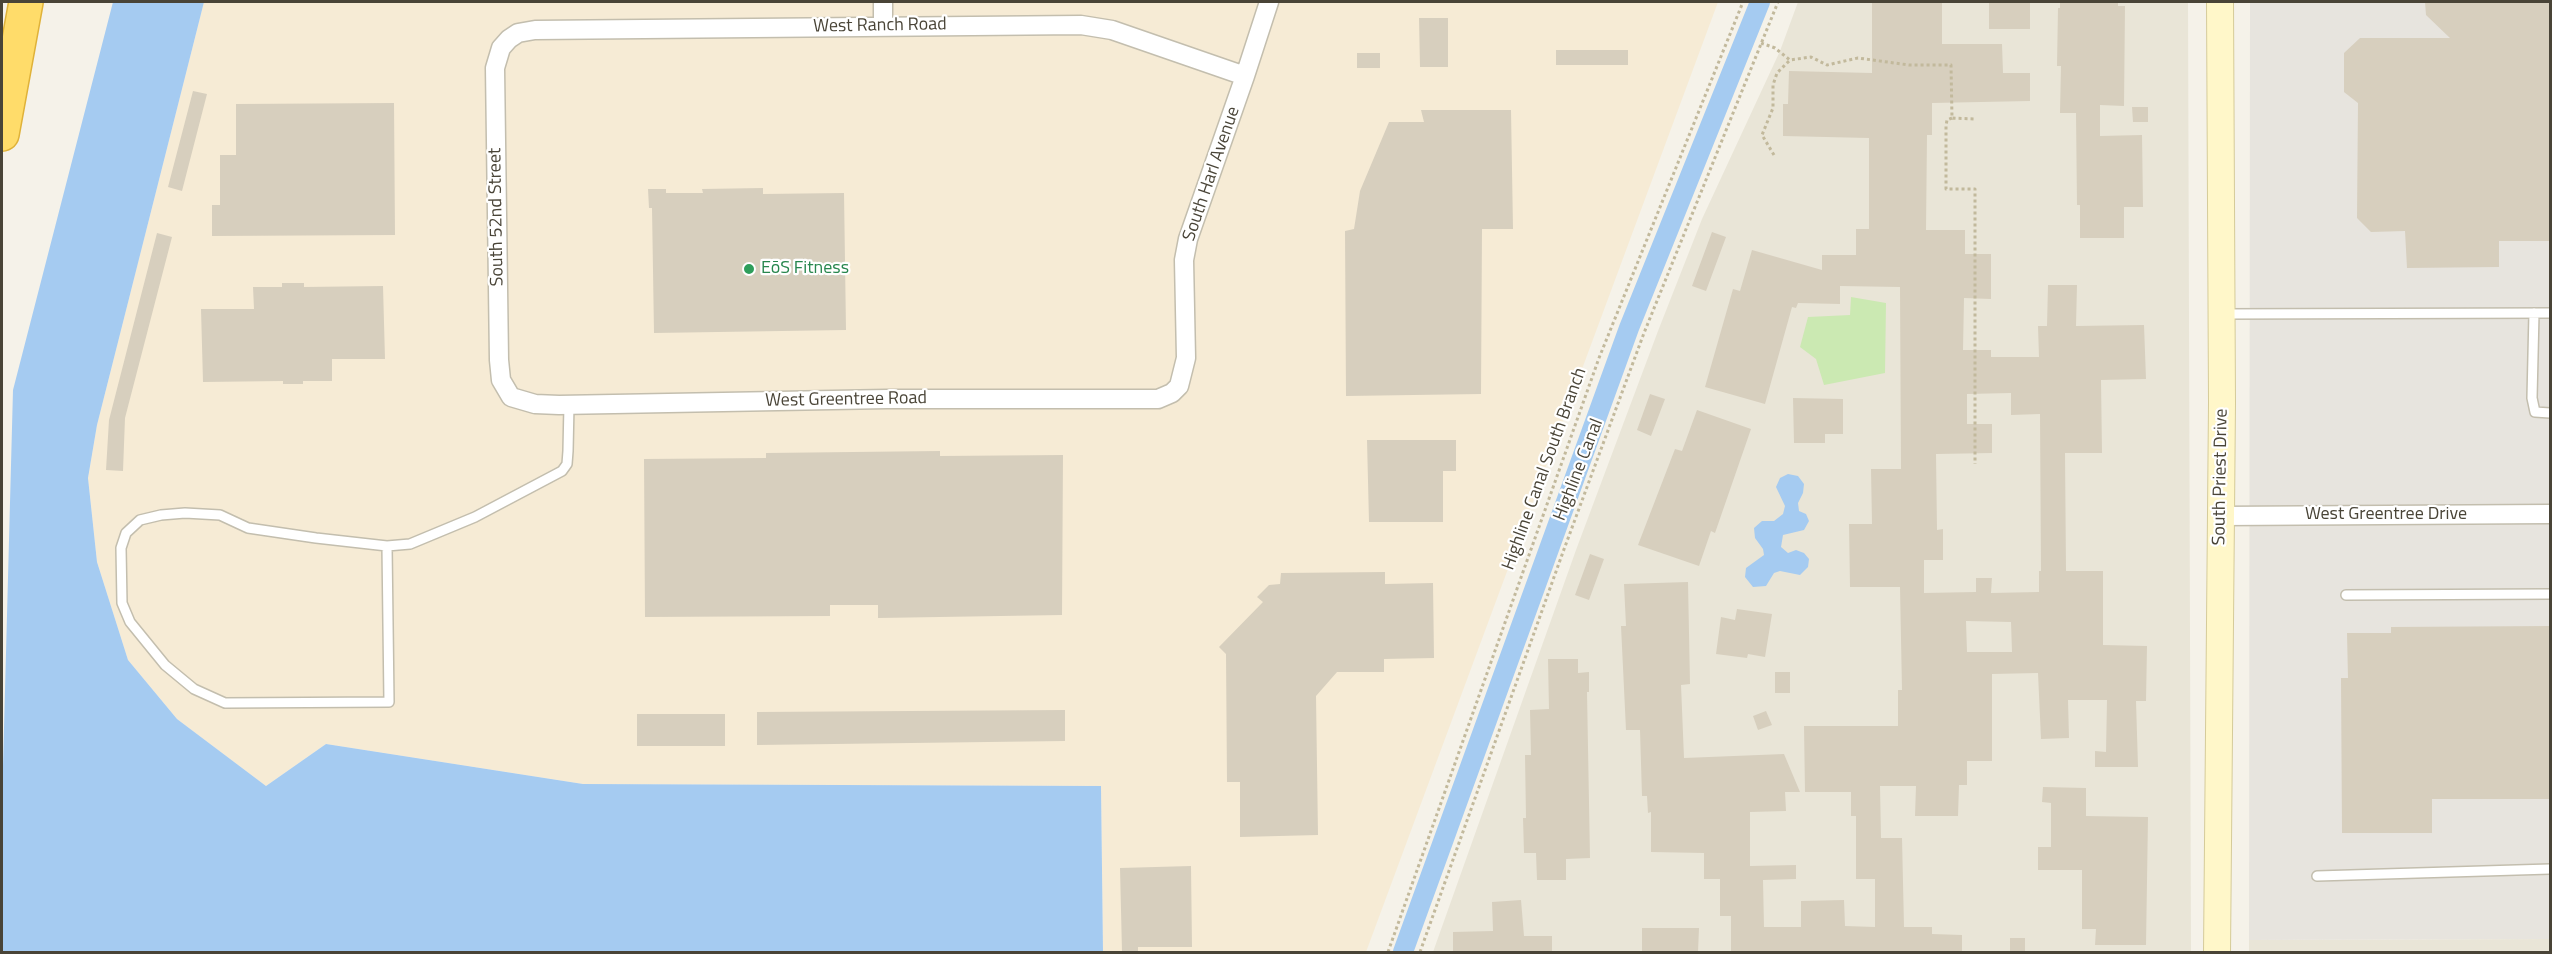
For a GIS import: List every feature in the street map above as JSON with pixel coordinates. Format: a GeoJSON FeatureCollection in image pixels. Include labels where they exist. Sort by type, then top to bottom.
{"type":"FeatureCollection","features":[{"type":"Feature","properties":{"kind":"highway"},"geometry":{"type":"LineString","coordinates":[[2,134],[26,2]]}},
{"type":"Feature","properties":{"kind":"main road","name":"South Priest Drive"},"geometry":{"type":"LineString","coordinates":[[2217,952],[2221,516],[2220,2]]}},
{"type":"Feature","properties":{"kind":"street"},"geometry":{"type":"LineString","coordinates":[[883,2],[883,26]]}},
{"type":"Feature","properties":{"kind":"street","name":"South Harl Avenue"},"geometry":{"type":"LineString","coordinates":[[1179,386],[1186,358],[1184,260],[1188,239],[1269,2]]}},
{"type":"Feature","properties":{"kind":"street","name":"West Ranch Road"},"geometry":{"type":"LineString","coordinates":[[509,39],[518,33],[535,30],[1081,25],[1112,30],[1245,76]]}},
{"type":"Feature","properties":{"kind":"street","name":"South 52nd Street"},"geometry":{"type":"LineString","coordinates":[[509,39],[501,48],[495,68],[499,360],[501,380],[511,397]]}},
{"type":"Feature","properties":{"kind":"street","name":"West Greentree Road"},"geometry":{"type":"LineString","coordinates":[[511,397],[535,404],[569,405],[887,399],[1158,399],[1172,393],[1179,386]]}},
{"type":"Feature","properties":{"kind":"street","name":"West Greentree Drive"},"geometry":{"type":"LineString","coordinates":[[2221,516],[2550,514]]}},
{"type":"Feature","properties":{"kind":"lane"},"geometry":{"type":"LineString","coordinates":[[2534,313],[2532,398],[2535,412],[2550,412]]}},
{"type":"Feature","properties":{"kind":"lane"},"geometry":{"type":"LineString","coordinates":[[2221,314],[2550,313]]}},
{"type":"Feature","properties":{"kind":"lane"},"geometry":{"type":"LineString","coordinates":[[387,546],[389,702],[225,703],[194,689],[165,665],[130,622],[122,603],[122,548],[126,532],[140,520],[160,515],[185,513],[220,515],[248,528],[387,546],[410,544],[464,521],[562,471],[567,464],[569,405]]}},
{"type":"Feature","properties":{"kind":"lane"},"geometry":{"type":"LineString","coordinates":[[2346,596],[2550,594]]}},
{"type":"Feature","properties":{"kind":"lane"},"geometry":{"type":"LineString","coordinates":[[2317,876],[2550,869]]}},
{"type":"Feature","properties":{"kind":"path","name":"Highline Canal South Branch"},"geometry":{"type":"LineString","coordinates":[[1388,952],[1599,358],[1743,2]]}},
{"type":"Feature","properties":{"kind":"path","name":"Highline Canal"},"geometry":{"type":"LineString","coordinates":[[1420,952],[1644,333],[1778,2]]}},
{"type":"Feature","properties":{"kind":"path"},"geometry":{"type":"LineString","coordinates":[[1761,43],[1775,48],[1790,60]]}},
{"type":"Feature","properties":{"kind":"path"},"geometry":{"type":"LineString","coordinates":[[1774,155],[1762,135],[1773,108],[1773,85],[1777,73],[1790,60],[1811,57],[1827,65],[1858,58],[1909,65],[1951,65],[1952,118]]}},
{"type":"Feature","properties":{"kind":"path"},"geometry":{"type":"LineString","coordinates":[[1975,464],[1975,189],[1946,189],[1946,126],[1947,120],[1952,118],[1976,119]]}},
{"type":"Feature","properties":{"kind":"shaded area"},"geometry":{"type":"Polygon","coordinates":[[[204,2],[1718,2],[1366,952],[1103,952],[1101,786],[583,784],[326,744],[266,786],[177,719],[128,660],[97,562],[88,478],[97,425],[204,2]]]}},
{"type":"Feature","properties":{"kind":"shaded area"},"geometry":{"type":"Polygon","coordinates":[[[1798,2],[2188,2],[2191,952],[1433,952],[1576,550],[1658,331],[1702,219],[1780,51],[1798,2]]]}},
{"type":"Feature","properties":{"kind":"shaded area"},"geometry":{"type":"Polygon","coordinates":[[[2250,2],[2550,2],[2550,939],[2249,940],[2250,2]]]}},
{"type":"Feature","properties":{"kind":"shaded area"},"geometry":{"type":"Polygon","coordinates":[[[2550,939],[2550,952],[2249,952],[2249,940],[2550,939]]]}},
{"type":"Feature","properties":{"kind":"green space"},"geometry":{"type":"Polygon","coordinates":[[[1851,297],[1886,303],[1885,373],[1824,385],[1816,359],[1800,347],[1808,317],[1850,315],[1851,297]]]}},
{"type":"Feature","properties":{"kind":"water"},"geometry":{"type":"Polygon","coordinates":[[[113,2],[204,2],[97,425],[88,478],[97,562],[128,660],[177,719],[266,786],[326,744],[583,784],[1101,786],[1103,952],[2,952],[2,803],[13,390],[113,2]]]}},
{"type":"Feature","properties":{"kind":"water"},"geometry":{"type":"Polygon","coordinates":[[[1788,474],[1798,476],[1804,484],[1798,503],[1799,511],[1806,514],[1809,521],[1804,530],[1783,535],[1781,547],[1788,553],[1796,550],[1804,553],[1809,559],[1808,567],[1800,575],[1780,571],[1774,573],[1766,586],[1753,587],[1745,577],[1746,568],[1764,555],[1763,549],[1755,538],[1754,528],[1762,521],[1774,521],[1783,514],[1785,506],[1776,487],[1780,478],[1788,474]]]}},
{"type":"Feature","properties":{"kind":"building"},"geometry":{"type":"Polygon","coordinates":[[[1872,2],[1942,2],[1942,44],[2002,44],[2003,73],[2030,73],[2030,101],[1932,103],[1932,135],[1927,135],[1926,230],[1965,230],[1965,254],[1991,254],[1991,299],[1964,298],[1963,350],[1991,350],[1991,357],[2039,357],[2038,326],[2047,326],[2048,285],[2077,285],[2076,326],[2144,325],[2146,379],[2101,380],[2102,453],[2065,453],[2066,571],[2103,571],[2103,645],[2147,646],[2146,701],[2136,701],[2138,767],[2095,767],[2095,751],[2106,752],[2107,700],[2068,700],[2069,738],[2041,739],[2038,673],[1992,674],[1992,761],[1967,761],[1967,785],[1959,785],[1958,816],[1915,816],[1916,786],[1880,786],[1881,838],[1902,838],[1904,927],[1932,927],[1932,934],[1962,935],[1962,952],[1731,952],[1731,916],[1720,916],[1720,879],[1704,879],[1704,853],[1651,852],[1651,812],[1648,813],[1647,796],[1642,796],[1640,730],[1626,730],[1621,626],[1626,626],[1624,584],[1688,582],[1690,684],[1681,685],[1684,758],[1784,754],[1800,792],[1785,792],[1786,811],[1750,812],[1750,866],[1796,865],[1796,879],[1763,880],[1764,927],[1801,927],[1801,901],[1844,900],[1845,926],[1875,927],[1875,879],[1856,879],[1856,816],[1851,816],[1851,792],[1805,792],[1804,726],[1898,726],[1898,690],[1902,690],[1900,587],[1850,587],[1849,524],[1872,524],[1871,469],[1901,469],[1900,287],[1840,286],[1840,304],[1798,303],[1796,308],[1792,307],[1765,404],[1705,387],[1733,289],[1740,291],[1752,250],[1822,270],[1822,255],[1856,255],[1856,229],[1869,229],[1869,138],[1783,136],[1783,104],[1788,104],[1789,71],[1872,73],[1872,2]],[[2011,393],[1967,394],[1967,424],[1992,424],[1992,453],[1936,454],[1937,530],[1943,529],[1943,560],[1924,560],[1924,593],[1976,592],[1976,578],[1992,578],[1991,593],[2039,592],[2039,571],[2041,571],[2040,414],[2011,415],[2011,393]],[[1966,621],[1967,652],[2012,652],[2011,622],[1966,621]]]}},
{"type":"Feature","properties":{"kind":"building"},"geometry":{"type":"Polygon","coordinates":[[[1989,2],[2030,2],[2030,29],[1989,29],[1989,2]]]}},
{"type":"Feature","properties":{"kind":"building"},"geometry":{"type":"Polygon","coordinates":[[[2060,2],[2118,2],[2118,6],[2125,6],[2124,106],[2100,105],[2100,136],[2142,135],[2143,207],[2124,207],[2124,238],[2080,238],[2080,205],[2077,205],[2076,113],[2060,113],[2061,66],[2057,66],[2060,2]]]}},
{"type":"Feature","properties":{"kind":"building"},"geometry":{"type":"Polygon","coordinates":[[[2425,2],[2550,2],[2550,241],[2499,241],[2499,267],[2407,268],[2405,231],[2371,232],[2357,218],[2358,103],[2344,92],[2344,53],[2360,38],[2450,38],[2426,15],[2425,2]]]}},
{"type":"Feature","properties":{"kind":"building"},"geometry":{"type":"Polygon","coordinates":[[[1419,18],[1448,18],[1448,67],[1420,67],[1419,18]]]}},
{"type":"Feature","properties":{"kind":"building"},"geometry":{"type":"Polygon","coordinates":[[[1556,50],[1628,50],[1628,65],[1556,65],[1556,50]]]}},
{"type":"Feature","properties":{"kind":"building"},"geometry":{"type":"Polygon","coordinates":[[[1357,53],[1380,53],[1380,68],[1357,68],[1357,53]]]}},
{"type":"Feature","properties":{"kind":"building"},"geometry":{"type":"Polygon","coordinates":[[[193,91],[207,94],[182,191],[168,187],[193,91]]]}},
{"type":"Feature","properties":{"kind":"building"},"geometry":{"type":"Polygon","coordinates":[[[394,103],[395,235],[212,236],[212,205],[220,205],[220,155],[236,155],[236,104],[394,103]]]}},
{"type":"Feature","properties":{"kind":"building"},"geometry":{"type":"Polygon","coordinates":[[[2132,107],[2148,107],[2148,122],[2133,122],[2132,107]]]}},
{"type":"Feature","properties":{"kind":"building"},"geometry":{"type":"Polygon","coordinates":[[[1421,110],[1511,110],[1513,229],[1482,229],[1481,394],[1346,396],[1345,231],[1354,229],[1360,191],[1389,122],[1424,122],[1421,110]]]}},
{"type":"Feature","properties":{"kind":"building","name":"EōS Fitness"},"geometry":{"type":"Polygon","coordinates":[[[763,188],[763,194],[844,193],[846,330],[654,333],[652,208],[649,208],[648,189],[666,189],[666,193],[703,193],[702,189],[763,188]]]}},
{"type":"Feature","properties":{"kind":"building"},"geometry":{"type":"Polygon","coordinates":[[[1712,232],[1726,237],[1706,291],[1692,286],[1712,232]]]}},
{"type":"Feature","properties":{"kind":"building"},"geometry":{"type":"Polygon","coordinates":[[[157,233],[172,237],[125,418],[123,471],[106,470],[109,420],[157,233]]]}},
{"type":"Feature","properties":{"kind":"building"},"geometry":{"type":"Polygon","coordinates":[[[282,283],[304,283],[304,287],[383,286],[385,359],[332,359],[332,381],[303,381],[303,384],[283,384],[283,381],[203,382],[201,309],[254,309],[253,287],[282,287],[282,283]]]}},
{"type":"Feature","properties":{"kind":"building"},"geometry":{"type":"Polygon","coordinates":[[[1650,394],[1665,399],[1651,436],[1637,430],[1650,394]]]}},
{"type":"Feature","properties":{"kind":"building"},"geometry":{"type":"Polygon","coordinates":[[[1793,398],[1843,399],[1843,434],[1825,434],[1825,443],[1794,443],[1793,398]]]}},
{"type":"Feature","properties":{"kind":"building"},"geometry":{"type":"Polygon","coordinates":[[[1697,410],[1751,429],[1715,533],[1711,531],[1699,566],[1638,545],[1675,449],[1682,451],[1697,410]]]}},
{"type":"Feature","properties":{"kind":"building"},"geometry":{"type":"Polygon","coordinates":[[[1367,440],[1456,440],[1456,471],[1443,471],[1443,522],[1369,522],[1367,440]]]}},
{"type":"Feature","properties":{"kind":"building"},"geometry":{"type":"Polygon","coordinates":[[[940,451],[940,456],[1063,455],[1062,615],[878,618],[878,605],[830,605],[830,616],[645,617],[644,459],[766,458],[766,453],[940,451]]]}},
{"type":"Feature","properties":{"kind":"building"},"geometry":{"type":"Polygon","coordinates":[[[1590,554],[1604,559],[1589,600],[1575,595],[1590,554]]]}},
{"type":"Feature","properties":{"kind":"building"},"geometry":{"type":"Polygon","coordinates":[[[1385,572],[1385,584],[1433,583],[1434,658],[1384,659],[1384,672],[1337,672],[1316,696],[1318,835],[1240,837],[1240,782],[1227,782],[1226,654],[1219,647],[1263,602],[1257,597],[1269,585],[1280,584],[1281,573],[1385,572]]]}},
{"type":"Feature","properties":{"kind":"building"},"geometry":{"type":"Polygon","coordinates":[[[1737,609],[1772,614],[1765,657],[1748,654],[1747,658],[1716,654],[1721,617],[1735,620],[1737,609]]]}},
{"type":"Feature","properties":{"kind":"building"},"geometry":{"type":"Polygon","coordinates":[[[2550,626],[2550,799],[2432,799],[2432,833],[2342,833],[2341,678],[2348,678],[2347,633],[2391,633],[2391,627],[2550,626]]]}},
{"type":"Feature","properties":{"kind":"building"},"geometry":{"type":"Polygon","coordinates":[[[1548,659],[1578,659],[1578,673],[1589,672],[1589,692],[1587,692],[1590,858],[1566,859],[1566,880],[1537,880],[1536,853],[1524,853],[1525,755],[1531,755],[1530,710],[1549,709],[1548,659]]]}},
{"type":"Feature","properties":{"kind":"building"},"geometry":{"type":"Polygon","coordinates":[[[1775,672],[1790,672],[1790,693],[1775,693],[1775,672]]]}},
{"type":"Feature","properties":{"kind":"building"},"geometry":{"type":"Polygon","coordinates":[[[1065,710],[1065,741],[757,745],[757,712],[1065,710]]]}},
{"type":"Feature","properties":{"kind":"building"},"geometry":{"type":"Polygon","coordinates":[[[1766,711],[1772,725],[1758,730],[1753,716],[1766,711]]]}},
{"type":"Feature","properties":{"kind":"building"},"geometry":{"type":"Polygon","coordinates":[[[637,714],[725,714],[725,746],[637,746],[637,714]]]}},
{"type":"Feature","properties":{"kind":"building"},"geometry":{"type":"Polygon","coordinates":[[[2043,787],[2086,788],[2086,816],[2148,817],[2146,945],[2095,945],[2096,929],[2082,929],[2082,870],[2038,870],[2038,847],[2051,847],[2051,803],[2042,802],[2043,787]]]}},
{"type":"Feature","properties":{"kind":"building"},"geometry":{"type":"Polygon","coordinates":[[[1191,866],[1192,947],[1138,947],[1138,952],[1122,952],[1120,868],[1191,866]]]}},
{"type":"Feature","properties":{"kind":"building"},"geometry":{"type":"Polygon","coordinates":[[[1521,900],[1524,936],[1552,936],[1552,952],[1453,952],[1453,932],[1493,931],[1492,902],[1521,900]]]}},
{"type":"Feature","properties":{"kind":"building"},"geometry":{"type":"Polygon","coordinates":[[[1642,928],[1699,928],[1698,952],[1642,952],[1642,928]]]}},
{"type":"Feature","properties":{"kind":"building"},"geometry":{"type":"Polygon","coordinates":[[[2010,938],[2025,938],[2025,952],[2010,952],[2010,938]]]}},
{"type":"Feature","properties":{"kind":"waterway"},"geometry":{"type":"LineString","coordinates":[[1403,952],[1629,328],[1760,2]]}},
{"type":"Feature","properties":{"kind":"place","name":"EōS Fitness"},"geometry":{"type":"Point","coordinates":[749,269]}}]}
